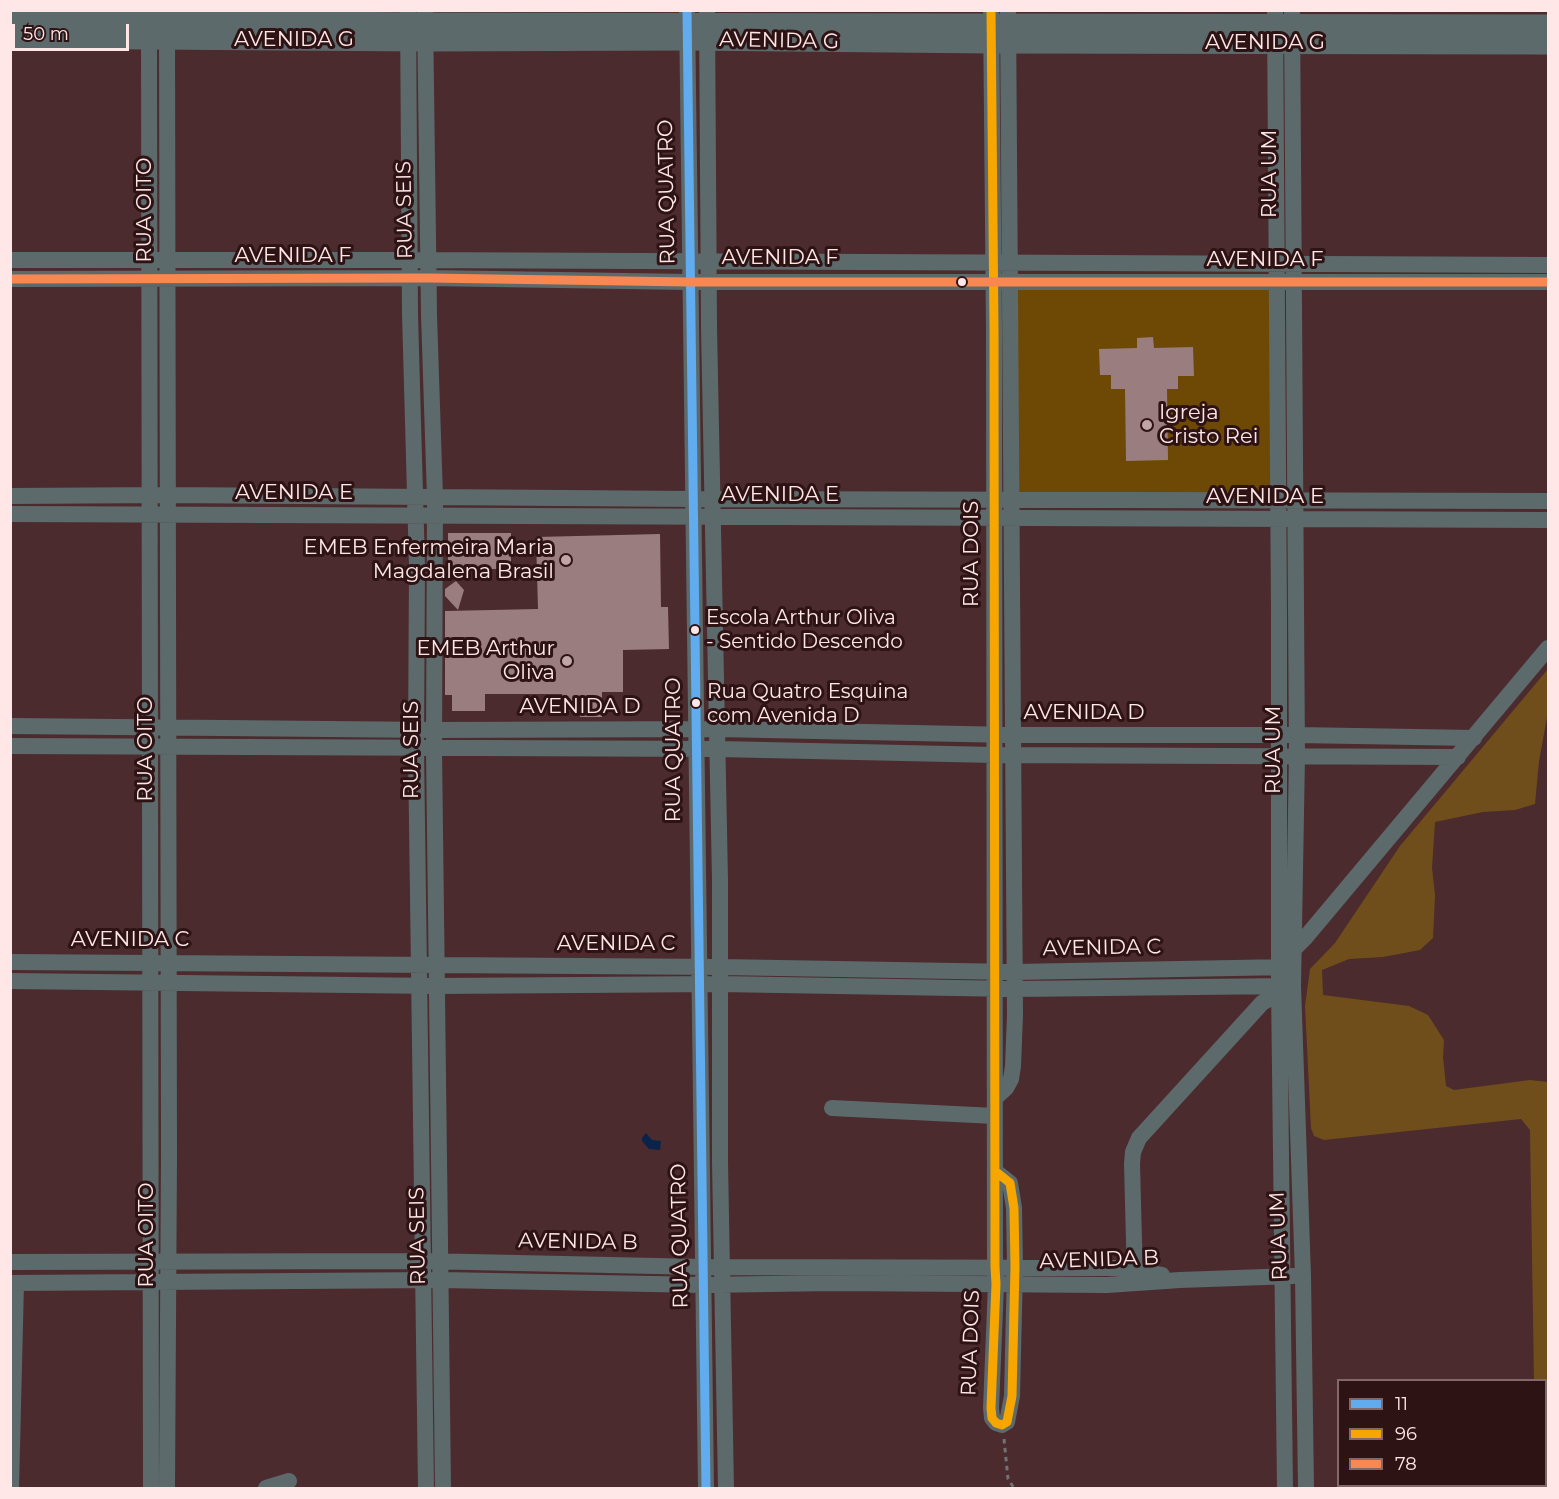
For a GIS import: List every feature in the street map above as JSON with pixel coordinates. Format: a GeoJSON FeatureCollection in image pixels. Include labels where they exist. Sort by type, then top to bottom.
{"type":"FeatureCollection","features":[{"type":"Feature","properties":{"kind":"street","name":"AVENIDA G"},"geometry":{"type":"LineString","coordinates":[[10,19],[158,24],[697,24],[824,32],[999,26],[1124,34],[1284,26],[1548,44]]}},
{"type":"Feature","properties":{"kind":"street","name":"AVENIDA G"},"geometry":{"type":"LineString","coordinates":[[10,38],[158,24]]}},
{"type":"Feature","properties":{"kind":"street","name":"RUA OITO"},"geometry":{"type":"LineString","coordinates":[[158,24],[150,259],[150,514],[151,746],[160,963]]}},
{"type":"Feature","properties":{"kind":"street","name":"RUA OITO"},"geometry":{"type":"LineString","coordinates":[[151,1488],[152,1263],[168,747],[168,260],[158,24]]}},
{"type":"Feature","properties":{"kind":"street","name":"RUA SEIS"},"geometry":{"type":"LineString","coordinates":[[416,24],[410,278],[417,517],[416,749],[426,1488]]}},
{"type":"Feature","properties":{"kind":"street","name":"RUA SEIS"},"geometry":{"type":"LineString","coordinates":[[416,24],[429,278],[435,497],[434,749],[443,1488]]}},
{"type":"Feature","properties":{"kind":"street","name":"RUA QUATRO"},"geometry":{"type":"LineString","coordinates":[[697,24],[708,87],[726,1488]]}},
{"type":"Feature","properties":{"kind":"street","name":"RUA QUATRO"},"geometry":{"type":"LineString","coordinates":[[697,24],[687,88],[698,730],[698,975],[706,1488]]}},
{"type":"Feature","properties":{"kind":"street","name":"AVENIDA G"},"geometry":{"type":"LineString","coordinates":[[1363,33],[1548,25]]}},
{"type":"Feature","properties":{"kind":"street","name":"RUA DOIS"},"geometry":{"type":"LineString","coordinates":[[995,1171],[1010,1183],[1012,1190],[1015,1267],[1012,1396],[1007,1422],[1002,1425],[996,1424],[992,1418],[991,1408],[996,1275],[995,1171],[995,734],[1003,519],[999,26]]}},
{"type":"Feature","properties":{"kind":"street","name":"RUA UM"},"geometry":{"type":"LineString","coordinates":[[1284,26],[1285,264],[1296,501],[1297,735],[1286,990],[1283,1276],[1285,1488]]}},
{"type":"Feature","properties":{"kind":"street"},"geometry":{"type":"LineString","coordinates":[[687,88],[708,87]]}},
{"type":"Feature","properties":{"kind":"street","name":"AVENIDA F"},"geometry":{"type":"LineString","coordinates":[[10,260],[1548,266]]}},
{"type":"Feature","properties":{"kind":"street","name":"AVENIDA F"},"geometry":{"type":"LineString","coordinates":[[10,279],[429,278],[690,282],[709,280],[1548,282]]}},
{"type":"Feature","properties":{"kind":"street","name":"RUA UM"},"geometry":{"type":"LineString","coordinates":[[1286,282],[1278,520],[1279,755],[1287,959]]}},
{"type":"Feature","properties":{"kind":"street","name":"AVENIDA E"},"geometry":{"type":"LineString","coordinates":[[10,496],[1548,501]]}},
{"type":"Feature","properties":{"kind":"street"},"geometry":{"type":"LineString","coordinates":[[1143,500],[1143,519]]}},
{"type":"Feature","properties":{"kind":"street"},"geometry":{"type":"LineString","coordinates":[[1362,501],[1363,519]]}},
{"type":"Feature","properties":{"kind":"street","name":"AVENIDA E"},"geometry":{"type":"LineString","coordinates":[[10,514],[1548,520]]}},
{"type":"Feature","properties":{"kind":"street","name":"RUA DOIS"},"geometry":{"type":"LineString","coordinates":[[995,1098],[1006,1088],[1011,1079],[1013,1066],[1013,755],[1003,519]]}},
{"type":"Feature","properties":{"kind":"street"},"geometry":{"type":"LineString","coordinates":[[1287,959],[1548,648]]}},
{"type":"Feature","properties":{"kind":"street","name":"AVENIDA D"},"geometry":{"type":"LineString","coordinates":[[10,726],[416,730],[717,729],[1012,735],[1297,735],[1474,738]]}},
{"type":"Feature","properties":{"kind":"street","name":"AVENIDA D"},"geometry":{"type":"LineString","coordinates":[[10,746],[718,749],[995,755],[1458,757]]}},
{"type":"Feature","properties":{"kind":"street","name":"AVENIDA C"},"geometry":{"type":"LineString","coordinates":[[10,962],[611,966],[698,975],[720,975],[1014,972],[1287,959]]}},
{"type":"Feature","properties":{"kind":"street"},"geometry":{"type":"LineString","coordinates":[[611,966],[613,984]]}},
{"type":"Feature","properties":{"kind":"street","name":"AVENIDA C"},"geometry":{"type":"LineString","coordinates":[[10,981],[437,986],[613,984],[698,975]]}},
{"type":"Feature","properties":{"kind":"street","name":"AVENIDA C"},"geometry":{"type":"LineString","coordinates":[[720,975],[1014,989],[1286,990]]}},
{"type":"Feature","properties":{"kind":"street","name":"RUA OITO"},"geometry":{"type":"LineString","coordinates":[[160,984],[169,1262],[167,1488]]}},
{"type":"Feature","properties":{"kind":"street"},"geometry":{"type":"LineString","coordinates":[[1135,1277],[1132,1164],[1133,1152],[1139,1138],[1262,1004],[1286,990]]}},
{"type":"Feature","properties":{"kind":"street","name":"RUA UM"},"geometry":{"type":"LineString","coordinates":[[1286,990],[1303,1276],[1306,1488]]}},
{"type":"Feature","properties":{"kind":"street"},"geometry":{"type":"LineString","coordinates":[[831,1108],[995,1116]]}},
{"type":"Feature","properties":{"kind":"street","name":"AVENIDA B"},"geometry":{"type":"LineString","coordinates":[[10,1262],[441,1262],[722,1267],[996,1275],[1014,1284],[1107,1285],[1135,1277],[1180,1280],[1303,1276]]}},
{"type":"Feature","properties":{"kind":"street"},"geometry":{"type":"LineString","coordinates":[[605,1265],[605,1283]]}},
{"type":"Feature","properties":{"kind":"street","name":"AVENIDA B"},"geometry":{"type":"LineString","coordinates":[[13,1283],[441,1280],[703,1285],[996,1275],[1015,1267],[1119,1268],[1135,1277]]}},
{"type":"Feature","properties":{"kind":"street"},"geometry":{"type":"LineString","coordinates":[[11,1488],[13,1283]]}},
{"type":"Feature","properties":{"kind":"street"},"geometry":{"type":"LineString","coordinates":[[266,1488],[289,1481]]}},
{"type":"Feature","properties":{"kind":"path"},"geometry":{"type":"LineString","coordinates":[[1002,1425],[1008,1479],[1014,1488]]}},
{"type":"Feature","properties":{"kind":"shaded area"},"geometry":{"type":"Polygon","coordinates":[[[1009,281],[1277,283],[1278,501],[1011,499],[1009,281]]]}},
{"type":"Feature","properties":{"kind":"shaded area"},"geometry":{"type":"Polygon","coordinates":[[[1548,669],[1548,712],[1539,761],[1535,804],[1515,810],[1483,812],[1435,822],[1432,868],[1435,895],[1433,938],[1420,950],[1383,957],[1349,959],[1322,970],[1323,995],[1409,1006],[1428,1015],[1444,1040],[1446,1086],[1454,1090],[1530,1080],[1548,1082],[1548,1478],[1547,1379],[1534,1379],[1530,1130],[1521,1119],[1324,1140],[1314,1136],[1311,1128],[1305,1006],[1310,969],[1335,943],[1400,846],[1548,669]]]}},
{"type":"Feature","properties":{"kind":"water"},"geometry":{"type":"Polygon","coordinates":[[[646,1133],[652,1140],[661,1141],[660,1150],[649,1149],[642,1141],[646,1133]]]}},
{"type":"Feature","properties":{"kind":"building","name":"Igreja Cristo Rei"},"geometry":{"type":"Polygon","coordinates":[[[1153,337],[1154,348],[1193,347],[1194,376],[1178,376],[1178,389],[1167,389],[1168,460],[1126,461],[1125,389],[1111,389],[1111,375],[1100,375],[1099,349],[1137,348],[1137,338],[1153,337]]]}},
{"type":"Feature","properties":{"kind":"building"},"geometry":{"type":"Polygon","coordinates":[[[448,533],[511,533],[511,569],[448,569],[448,533]]]}},
{"type":"Feature","properties":{"kind":"building","name":"EMEB Arthur Oliva"},"geometry":{"type":"Polygon","coordinates":[[[660,534],[661,607],[668,607],[669,649],[623,650],[623,692],[602,692],[602,717],[580,717],[580,711],[562,711],[562,694],[485,694],[485,711],[452,711],[452,695],[445,695],[445,611],[538,609],[536,537],[660,534]]]}},
{"type":"Feature","properties":{"kind":"building"},"geometry":{"type":"Polygon","coordinates":[[[456,581],[464,590],[458,610],[445,596],[445,589],[456,581]]]}},
{"type":"Feature","properties":{"kind":"transit line","name":"11"},"geometry":{"type":"LineString","coordinates":[[687,10],[706,1488]]}},
{"type":"Feature","properties":{"kind":"transit line","name":"96"},"geometry":{"type":"LineString","coordinates":[[991,10],[994,329],[995,1267],[996,1284],[991,1408],[992,1418],[996,1423],[1002,1425],[1007,1422],[1012,1396],[1014,1208],[1010,1183],[995,1171]]}},
{"type":"Feature","properties":{"kind":"transit line","name":"78"},"geometry":{"type":"LineString","coordinates":[[10,279],[429,278],[690,282],[1548,282]]}},
{"type":"Feature","properties":{"kind":"place","name":"Igreja Cristo Rei"},"geometry":{"type":"Point","coordinates":[1147,425]}},
{"type":"Feature","properties":{"kind":"place","name":"EMEB Enfermeira Maria Magdalena Brasil"},"geometry":{"type":"Point","coordinates":[566,560]}},
{"type":"Feature","properties":{"kind":"place","name":"Escola Arthur Oliva - Sentido Descendo"},"geometry":{"type":"Point","coordinates":[695,630]}},
{"type":"Feature","properties":{"kind":"place","name":"EMEB Arthur Oliva"},"geometry":{"type":"Point","coordinates":[567,661]}},
{"type":"Feature","properties":{"kind":"place","name":"Rua Quatro Esquina com Avenida D"},"geometry":{"type":"Point","coordinates":[696,703]}}]}
